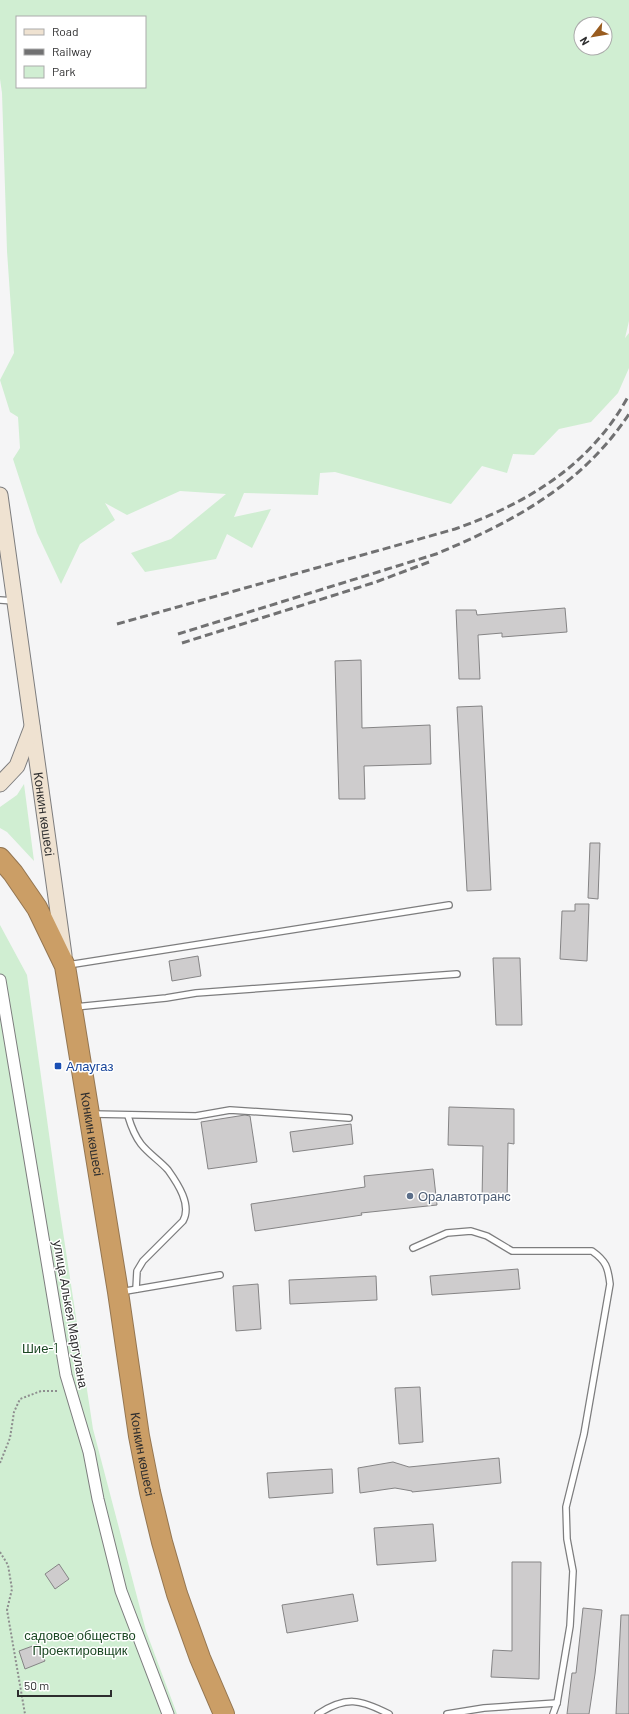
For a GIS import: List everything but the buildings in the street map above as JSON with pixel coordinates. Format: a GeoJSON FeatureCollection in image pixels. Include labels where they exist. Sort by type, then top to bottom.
{"type":"FeatureCollection","features":[{"type":"Feature","properties":{"kind":"highway"},"geometry":{"type":"LineString","coordinates":[[0,858],[13,873],[37,908],[66,966]]}},
{"type":"Feature","properties":{"kind":"highway","name":"Конкин көшесі"},"geometry":{"type":"LineString","coordinates":[[66,966],[89,1114],[127,1291],[139,1436],[162,1542],[177,1594],[195,1644],[224,1714]]}},
{"type":"Feature","properties":{"kind":"main road","name":"Конкин көшесі"},"geometry":{"type":"LineString","coordinates":[[0,495],[7,601],[32,726],[66,966]]}},
{"type":"Feature","properties":{"kind":"main road"},"geometry":{"type":"LineString","coordinates":[[0,784],[17,766],[32,726]]}},
{"type":"Feature","properties":{"kind":"street","name":"улица Алькея Маргулана"},"geometry":{"type":"LineString","coordinates":[[0,980],[3,1019],[66,1375],[89,1452],[98,1499],[121,1592],[168,1714]]}},
{"type":"Feature","properties":{"kind":"lane"},"geometry":{"type":"LineString","coordinates":[[66,966],[449,905]]}},
{"type":"Feature","properties":{"kind":"lane"},"geometry":{"type":"LineString","coordinates":[[72,1007],[166,998],[196,993],[457,974]]}},
{"type":"Feature","properties":{"kind":"lane"},"geometry":{"type":"LineString","coordinates":[[89,1114],[128,1116],[196,1116],[230,1110],[349,1118]]}},
{"type":"Feature","properties":{"kind":"lane"},"geometry":{"type":"LineString","coordinates":[[127,1291],[143,1261],[183,1221],[187,1214],[187,1207],[181,1191],[168,1170],[141,1144],[133,1131],[128,1116]]}},
{"type":"Feature","properties":{"kind":"lane"},"geometry":{"type":"LineString","coordinates":[[413,1248],[447,1233],[471,1231],[487,1236],[512,1251],[592,1251],[602,1258],[608,1269],[610,1284],[585,1426],[566,1508],[567,1539],[573,1571],[570,1626],[557,1703],[553,1714]]}},
{"type":"Feature","properties":{"kind":"lane"},"geometry":{"type":"LineString","coordinates":[[127,1291],[220,1275]]}},
{"type":"Feature","properties":{"kind":"lane"},"geometry":{"type":"LineString","coordinates":[[318,1714],[332,1705],[349,1701],[369,1704],[389,1714]]}},
{"type":"Feature","properties":{"kind":"lane"},"geometry":{"type":"LineString","coordinates":[[446,1714],[484,1708],[557,1703]]}},
{"type":"Feature","properties":{"kind":"path"},"geometry":{"type":"LineString","coordinates":[[0,1463],[10,1438],[14,1412],[20,1399],[41,1390],[70,1390]]}},
{"type":"Feature","properties":{"kind":"path"},"geometry":{"type":"LineString","coordinates":[[0,1552],[8,1565],[12,1589],[7,1610],[25,1714]]}},
{"type":"Feature","properties":{"kind":"green space"},"geometry":{"type":"Polygon","coordinates":[[[0,0],[629,0],[629,321],[625,338],[629,333],[629,368],[618,393],[591,422],[559,429],[534,455],[513,454],[507,473],[482,466],[451,504],[335,472],[320,473],[318,495],[244,493],[234,517],[271,509],[252,548],[227,534],[216,559],[145,572],[131,553],[171,539],[226,494],[180,491],[127,515],[105,503],[115,520],[80,544],[61,584],[37,533],[13,459],[20,448],[18,417],[10,412],[0,380],[14,353],[7,251],[2,93],[0,79],[0,0]]]}},
{"type":"Feature","properties":{"kind":"green space"},"geometry":{"type":"Polygon","coordinates":[[[24,784],[34,861],[7,832],[0,828],[0,807],[17,795],[24,784]]]}},
{"type":"Feature","properties":{"kind":"green space"},"geometry":{"type":"Polygon","coordinates":[[[0,925],[27,975],[58,1199],[93,1429],[146,1631],[177,1714],[0,1714],[0,925]]]}},
{"type":"Feature","properties":{"kind":"railway"},"geometry":{"type":"LineString","coordinates":[[117,624],[455,529],[482,519],[532,494],[576,461],[596,442],[614,420],[629,395]]}},
{"type":"Feature","properties":{"kind":"railway"},"geometry":{"type":"LineString","coordinates":[[178,634],[436,554],[492,529],[544,499],[568,481],[590,461],[610,439],[629,414]]}},
{"type":"Feature","properties":{"kind":"railway"},"geometry":{"type":"LineString","coordinates":[[182,643],[376,582],[429,562]]}},
{"type":"Feature","properties":{"kind":"place","name":"Алаугаз"},"geometry":{"type":"Point","coordinates":[58,1066]}},
{"type":"Feature","properties":{"kind":"place","name":"Оралавтотранс"},"geometry":{"type":"Point","coordinates":[410,1196]}},
{"type":"Feature","properties":{"kind":"park label","name":"Шие-1"},"geometry":{"type":"Point","coordinates":[40,1348]}},
{"type":"Feature","properties":{"kind":"park label","name":"садовое общество Проектировщик"},"geometry":{"type":"Point","coordinates":[80,1642]}}]}
